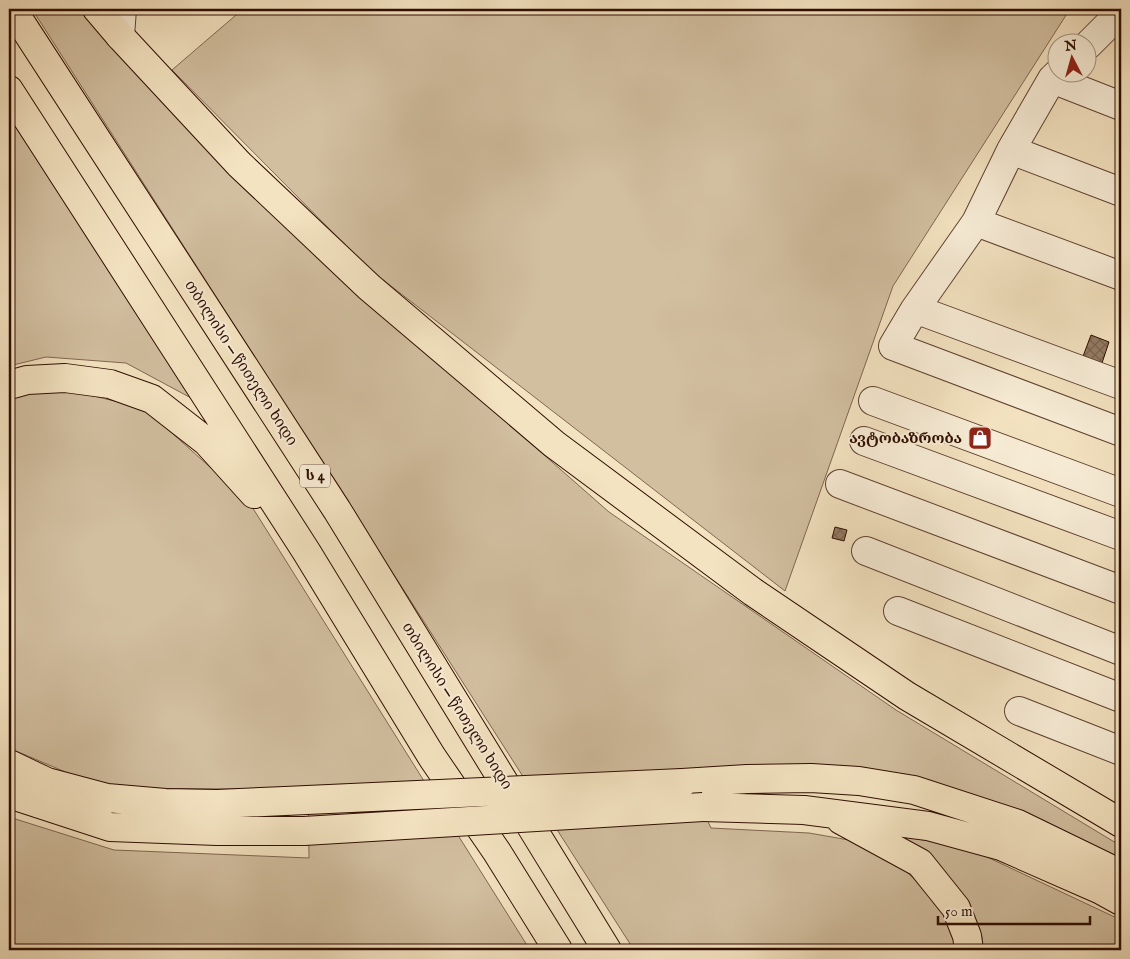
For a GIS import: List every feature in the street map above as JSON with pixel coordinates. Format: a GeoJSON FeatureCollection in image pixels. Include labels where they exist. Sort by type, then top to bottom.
{"type":"FeatureCollection","features":[{"type":"Feature","properties":{"kind":"highway","name":"თბილისი — წითელი ხიდი"},"geometry":{"type":"LineString","coordinates":[[12,9],[337,510],[607,950]]}},
{"type":"Feature","properties":{"kind":"highway"},"geometry":{"type":"LineString","coordinates":[[97,9],[239,164],[362,280],[554,444],[753,592],[907,696],[1121,823]]}},
{"type":"Feature","properties":{"kind":"highway"},"geometry":{"type":"LineString","coordinates":[[9,90],[306,551],[432,757],[497,852],[558,950]]}},
{"type":"Feature","properties":{"kind":"highway"},"geometry":{"type":"LineString","coordinates":[[9,386],[27,380],[65,378],[110,384],[152,399],[207,442],[306,551]]}},
{"type":"Feature","properties":{"kind":"highway"},"geometry":{"type":"LineString","coordinates":[[9,764],[47,782],[107,798],[165,803],[217,804],[747,779],[812,778],[859,781],[914,790],[1018,824],[1121,874]]}},
{"type":"Feature","properties":{"kind":"highway"},"geometry":{"type":"LineString","coordinates":[[9,794],[110,827],[217,831],[304,831],[703,808],[824,811],[928,826],[1001,846],[1101,890],[1121,901]]}},
{"type":"Feature","properties":{"kind":"highway"},"geometry":{"type":"LineString","coordinates":[[824,811],[920,863],[956,908],[967,936],[969,950]]}},
{"type":"Feature","properties":{"kind":"lane"},"geometry":{"type":"LineString","coordinates":[[120,36],[122,9]]}},
{"type":"Feature","properties":{"kind":"lane"},"geometry":{"type":"LineString","coordinates":[[1098,35],[1115,18],[1121,20]]}},
{"type":"Feature","properties":{"kind":"lane"},"geometry":{"type":"LineString","coordinates":[[1052,82],[1011,150],[976,222],[915,309],[893,346],[1121,432]]}},
{"type":"Feature","properties":{"kind":"lane"},"geometry":{"type":"LineString","coordinates":[[1069,82],[1121,106]]}},
{"type":"Feature","properties":{"kind":"lane"},"geometry":{"type":"LineString","coordinates":[[1011,150],[1121,192]]}},
{"type":"Feature","properties":{"kind":"lane"},"geometry":{"type":"LineString","coordinates":[[976,222],[1121,276]]}},
{"type":"Feature","properties":{"kind":"lane"},"geometry":{"type":"LineString","coordinates":[[915,309],[1121,385]]}},
{"type":"Feature","properties":{"kind":"lane"},"geometry":{"type":"LineString","coordinates":[[873,401],[1121,493]]}},
{"type":"Feature","properties":{"kind":"lane"},"geometry":{"type":"LineString","coordinates":[[864,441],[1121,536]]}},
{"type":"Feature","properties":{"kind":"lane"},"geometry":{"type":"LineString","coordinates":[[840,484],[1121,590]]}},
{"type":"Feature","properties":{"kind":"lane"},"geometry":{"type":"LineString","coordinates":[[866,551],[1121,651]]}},
{"type":"Feature","properties":{"kind":"lane"},"geometry":{"type":"LineString","coordinates":[[898,611],[1121,698]]}},
{"type":"Feature","properties":{"kind":"lane"},"geometry":{"type":"LineString","coordinates":[[1019,711],[1121,751]]}},
{"type":"Feature","properties":{"kind":"shaded area"},"geometry":{"type":"Polygon","coordinates":[[[32,9],[80,9],[153,90],[356,290],[609,512],[896,710],[1121,846],[1121,862],[915,779],[686,773],[711,828],[809,833],[849,840],[888,854],[940,908],[958,940],[960,950],[634,950],[32,9]]]}},
{"type":"Feature","properties":{"kind":"shaded area"},"geometry":{"type":"Polygon","coordinates":[[[243,9],[1070,9],[1055,32],[1048,32],[1048,43],[893,286],[785,591],[369,269],[172,70],[243,9]]]}},
{"type":"Feature","properties":{"kind":"shaded area"},"geometry":{"type":"Polygon","coordinates":[[[9,117],[193,399],[126,363],[46,357],[9,366],[9,117]]]}},
{"type":"Feature","properties":{"kind":"shaded area"},"geometry":{"type":"Polygon","coordinates":[[[60,388],[144,408],[249,502],[530,950],[9,950],[9,817],[114,850],[309,858],[308,788],[103,788],[9,748],[9,396],[60,388]]]}},
{"type":"Feature","properties":{"kind":"shaded area"},"geometry":{"type":"Polygon","coordinates":[[[891,834],[968,848],[1121,920],[1121,950],[983,950],[982,937],[943,875],[891,834]]]}},
{"type":"Feature","properties":{"kind":"building"},"geometry":{"type":"Polygon","coordinates":[[[1091,335],[1109,342],[1101,366],[1082,359],[1091,335]]]}},
{"type":"Feature","properties":{"kind":"building"},"geometry":{"type":"Polygon","coordinates":[[[835,527],[847,530],[844,541],[832,538],[835,527]]]}},
{"type":"Feature","properties":{"kind":"place","name":"ავტობაზრობა"},"geometry":{"type":"Point","coordinates":[980,438]}}]}
